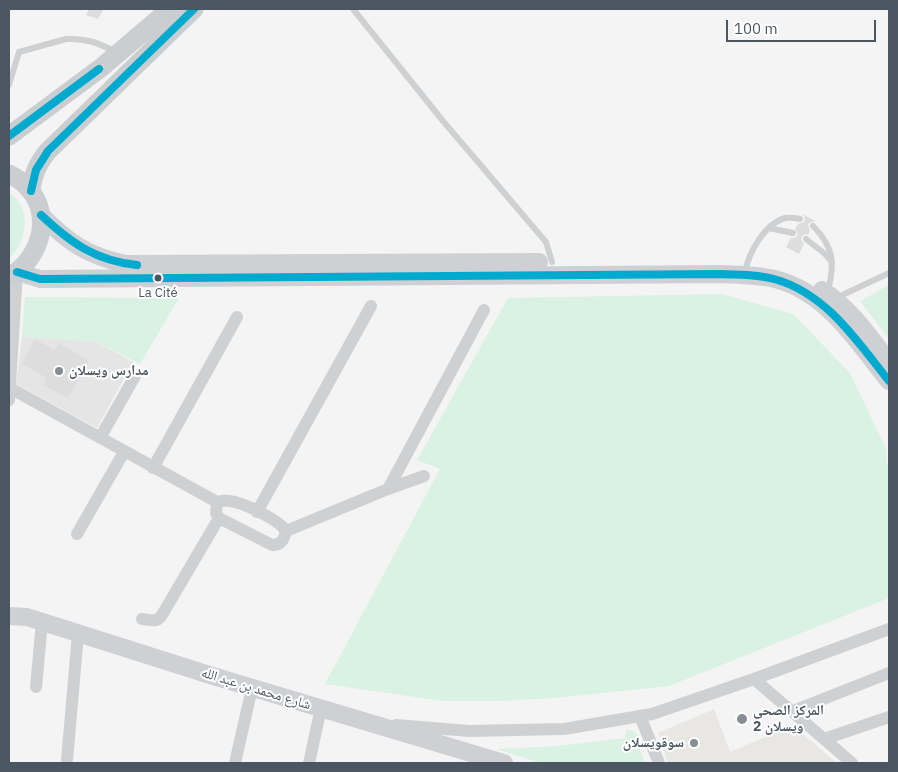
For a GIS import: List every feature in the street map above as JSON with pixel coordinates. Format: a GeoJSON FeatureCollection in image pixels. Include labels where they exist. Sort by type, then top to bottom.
{"type":"FeatureCollection","features":[{"type":"Feature","properties":{"kind":"main road"},"geometry":{"type":"LineString","coordinates":[[9,136],[119,53],[170,9]]}},
{"type":"Feature","properties":{"kind":"main road"},"geometry":{"type":"LineString","coordinates":[[31,192],[33,176],[39,162],[48,151],[194,9]]}},
{"type":"Feature","properties":{"kind":"main road"},"geometry":{"type":"LineString","coordinates":[[9,174],[22,181],[31,192],[41,215],[40,238],[34,254],[13,274]]}},
{"type":"Feature","properties":{"kind":"street"},"geometry":{"type":"LineString","coordinates":[[41,215],[60,234],[85,251],[107,261],[126,264],[552,262],[745,269]]}},
{"type":"Feature","properties":{"kind":"street"},"geometry":{"type":"LineString","coordinates":[[286,531],[282,526],[236,502],[224,500],[217,502],[100,438],[9,394],[13,274],[40,279],[123,280],[548,274],[775,268],[796,274],[854,317],[889,362]]}},
{"type":"Feature","properties":{"kind":"street"},"geometry":{"type":"LineString","coordinates":[[829,298],[843,324],[889,381]]}},
{"type":"Feature","properties":{"kind":"street"},"geometry":{"type":"LineString","coordinates":[[257,512],[371,306]]}},
{"type":"Feature","properties":{"kind":"street"},"geometry":{"type":"LineString","coordinates":[[388,489],[484,310]]}},
{"type":"Feature","properties":{"kind":"street"},"geometry":{"type":"LineString","coordinates":[[153,468],[237,317]]}},
{"type":"Feature","properties":{"kind":"street"},"geometry":{"type":"LineString","coordinates":[[100,438],[134,376]]}},
{"type":"Feature","properties":{"kind":"street"},"geometry":{"type":"LineString","coordinates":[[77,534],[124,452]]}},
{"type":"Feature","properties":{"kind":"street"},"geometry":{"type":"LineString","coordinates":[[217,502],[216,514],[219,518],[272,545],[277,545],[282,542],[286,531],[424,476]]}},
{"type":"Feature","properties":{"kind":"street"},"geometry":{"type":"LineString","coordinates":[[142,618],[154,621],[159,619],[219,518]]}},
{"type":"Feature","properties":{"kind":"street","name":"شارع محمد بن عبد الله"},"geometry":{"type":"LineString","coordinates":[[9,616],[27,617],[252,688],[504,763]]}},
{"type":"Feature","properties":{"kind":"street"},"geometry":{"type":"LineString","coordinates":[[36,687],[42,622]]}},
{"type":"Feature","properties":{"kind":"street"},"geometry":{"type":"LineString","coordinates":[[371,723],[469,731],[564,729],[652,714],[888,633]]}},
{"type":"Feature","properties":{"kind":"street"},"geometry":{"type":"LineString","coordinates":[[67,760],[78,634]]}},
{"type":"Feature","properties":{"kind":"street"},"geometry":{"type":"LineString","coordinates":[[793,711],[889,673]]}},
{"type":"Feature","properties":{"kind":"street"},"geometry":{"type":"LineString","coordinates":[[754,679],[852,763]]}},
{"type":"Feature","properties":{"kind":"street"},"geometry":{"type":"LineString","coordinates":[[235,763],[252,688]]}},
{"type":"Feature","properties":{"kind":"street"},"geometry":{"type":"LineString","coordinates":[[309,763],[321,708]]}},
{"type":"Feature","properties":{"kind":"street"},"geometry":{"type":"LineString","coordinates":[[640,716],[659,763]]}},
{"type":"Feature","properties":{"kind":"street"},"geometry":{"type":"LineString","coordinates":[[824,739],[889,717]]}},
{"type":"Feature","properties":{"kind":"lane"},"geometry":{"type":"LineString","coordinates":[[353,9],[443,121],[546,242],[552,262]]}},
{"type":"Feature","properties":{"kind":"lane"},"geometry":{"type":"LineString","coordinates":[[9,57],[19,52],[74,38],[89,40],[119,53]]}},
{"type":"Feature","properties":{"kind":"lane"},"geometry":{"type":"LineString","coordinates":[[9,85],[19,52]]}},
{"type":"Feature","properties":{"kind":"lane"},"geometry":{"type":"LineString","coordinates":[[745,269],[760,239],[769,228],[784,218],[800,219]]}},
{"type":"Feature","properties":{"kind":"lane"},"geometry":{"type":"LineString","coordinates":[[813,226],[827,243],[833,263],[829,298],[889,273]]}},
{"type":"Feature","properties":{"kind":"lane"},"geometry":{"type":"LineString","coordinates":[[769,228],[793,233]]}},
{"type":"Feature","properties":{"kind":"lane"},"geometry":{"type":"LineString","coordinates":[[806,239],[833,263]]}},
{"type":"Feature","properties":{"kind":"shaded area"},"geometry":{"type":"Polygon","coordinates":[[[22,337],[95,341],[133,362],[97,428],[16,384],[22,337]]]}},
{"type":"Feature","properties":{"kind":"shaded area","name":"سوقويسلان"},"geometry":{"type":"Polygon","coordinates":[[[714,709],[730,752],[792,725],[837,763],[668,763],[658,733],[714,709]]]}},
{"type":"Feature","properties":{"kind":"green space"},"geometry":{"type":"Polygon","coordinates":[[[9,192],[22,207],[25,225],[20,244],[9,259],[9,192]]]}},
{"type":"Feature","properties":{"kind":"green space"},"geometry":{"type":"Polygon","coordinates":[[[889,285],[889,339],[860,301],[889,285]]]}},
{"type":"Feature","properties":{"kind":"green space"},"geometry":{"type":"Polygon","coordinates":[[[722,294],[793,314],[850,373],[886,449],[889,481],[889,598],[669,686],[555,698],[442,701],[325,684],[440,469],[417,460],[508,298],[722,294]]]}},
{"type":"Feature","properties":{"kind":"green space"},"geometry":{"type":"Polygon","coordinates":[[[25,297],[179,298],[140,364],[95,341],[22,337],[25,297]]]}},
{"type":"Feature","properties":{"kind":"green space"},"geometry":{"type":"Polygon","coordinates":[[[626,730],[632,730],[639,736],[638,745],[645,763],[540,763],[496,749],[558,746],[625,738],[626,730]]]}},
{"type":"Feature","properties":{"kind":"building"},"geometry":{"type":"Polygon","coordinates":[[[89,9],[104,9],[98,19],[86,15],[89,9]]]}},
{"type":"Feature","properties":{"kind":"building"},"geometry":{"type":"Polygon","coordinates":[[[803,214],[815,221],[808,224],[810,231],[808,235],[802,236],[801,240],[804,244],[799,254],[786,247],[791,238],[795,238],[798,234],[795,229],[798,224],[804,222],[803,214]]]}},
{"type":"Feature","properties":{"kind":"building","name":"مدارس ويسلان"},"geometry":{"type":"Polygon","coordinates":[[[35,339],[54,350],[59,343],[89,361],[68,398],[43,385],[47,378],[22,364],[35,339]]]}},
{"type":"Feature","properties":{"kind":"transit line"},"geometry":{"type":"LineString","coordinates":[[31,191],[36,170],[48,151],[194,9]]}},
{"type":"Feature","properties":{"kind":"transit line"},"geometry":{"type":"LineString","coordinates":[[9,136],[99,69]]}},
{"type":"Feature","properties":{"kind":"transit line"},"geometry":{"type":"LineString","coordinates":[[41,215],[63,234],[85,249],[109,259],[137,265]]}},
{"type":"Feature","properties":{"kind":"transit line"},"geometry":{"type":"LineString","coordinates":[[17,272],[40,279],[721,274],[761,276],[793,286],[825,307],[852,335],[889,381]]}},
{"type":"Feature","properties":{"kind":"place","name":"La Cité"},"geometry":{"type":"Point","coordinates":[158,278]}},
{"type":"Feature","properties":{"kind":"place","name":"مدارس ويسلان"},"geometry":{"type":"Point","coordinates":[59,371]}},
{"type":"Feature","properties":{"kind":"place","name":"المركز الصحي ويسلان 2"},"geometry":{"type":"Point","coordinates":[742,719]}},
{"type":"Feature","properties":{"kind":"place","name":"سوقويسلان"},"geometry":{"type":"Point","coordinates":[694,743]}}]}
